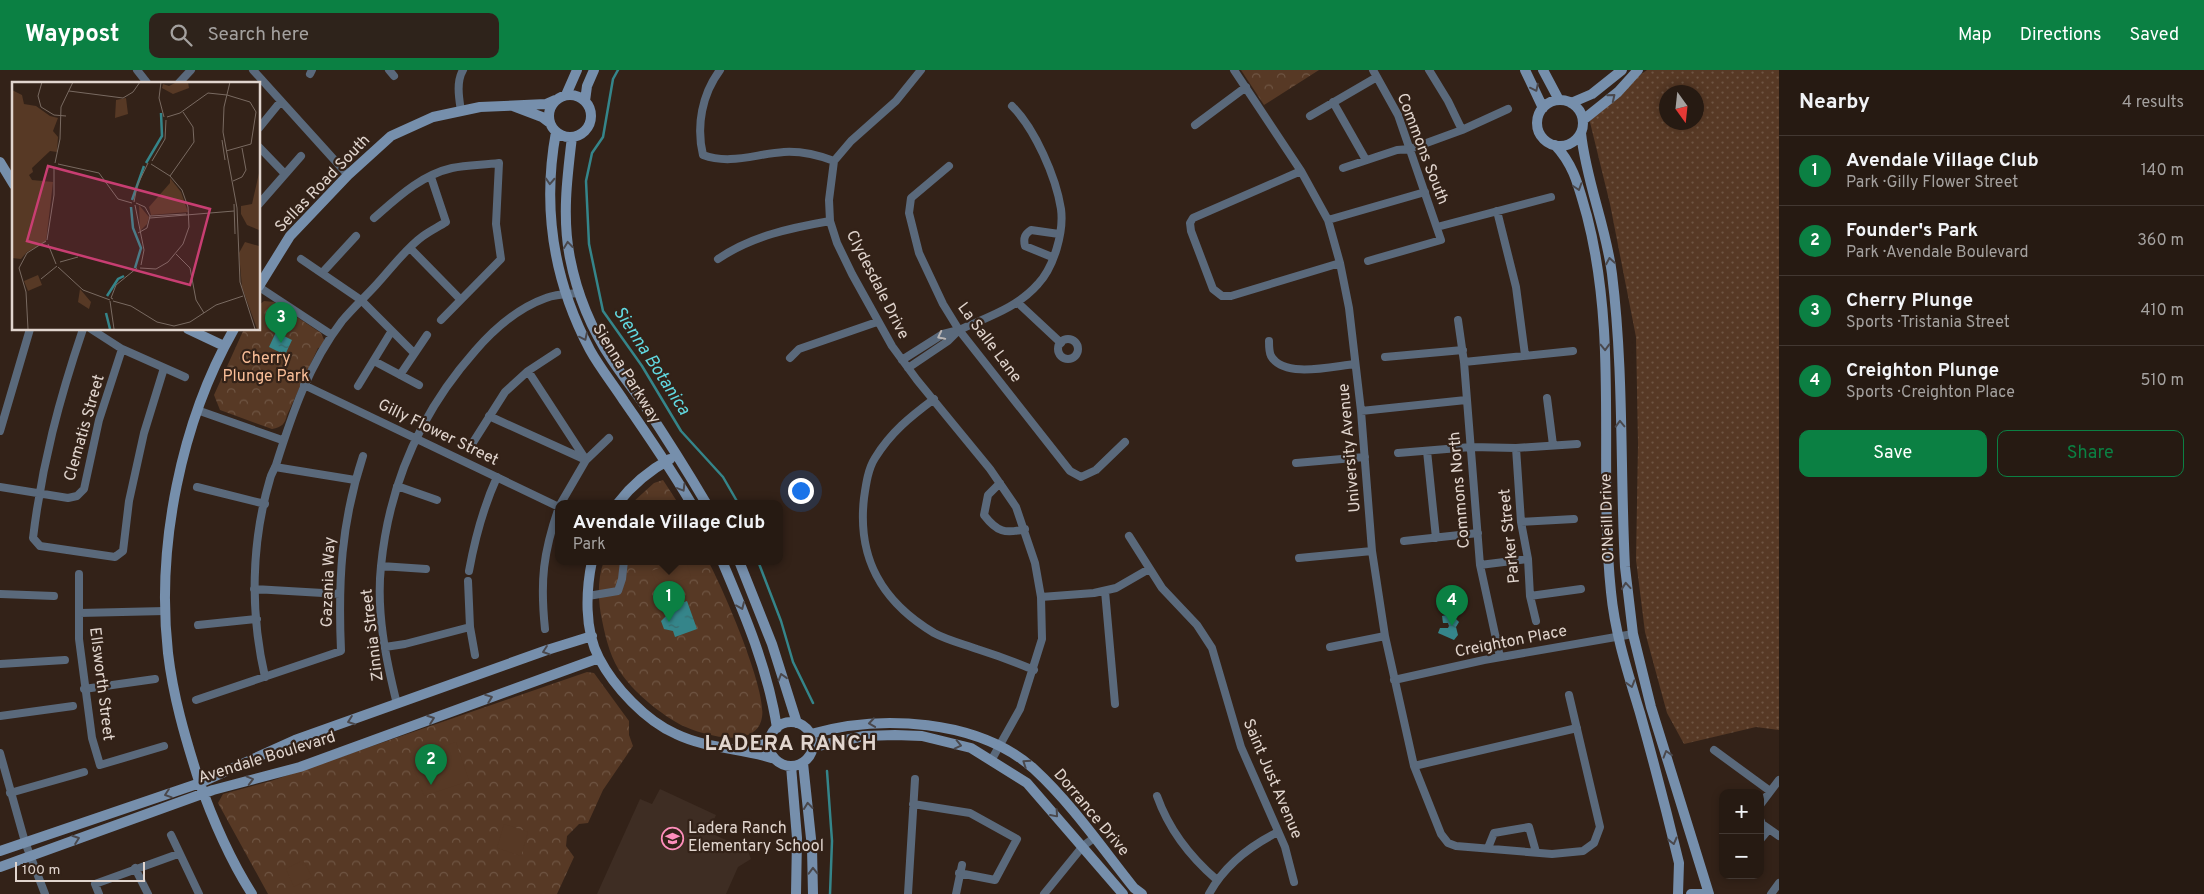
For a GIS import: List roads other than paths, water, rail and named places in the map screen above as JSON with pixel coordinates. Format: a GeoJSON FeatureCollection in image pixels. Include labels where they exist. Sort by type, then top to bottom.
{"type":"FeatureCollection","features":[{"type":"Feature","properties":{"kind":"street"},"geometry":{"type":"LineString","coordinates":[[136,70],[146,82]]}},
{"type":"Feature","properties":{"kind":"street"},"geometry":{"type":"LineString","coordinates":[[180,82],[191,70]]}},
{"type":"Feature","properties":{"kind":"street"},"geometry":{"type":"LineString","coordinates":[[253,70],[348,174]]}},
{"type":"Feature","properties":{"kind":"street"},"geometry":{"type":"LineString","coordinates":[[461,111],[459,92],[460,74],[463,70]]}},
{"type":"Feature","properties":{"kind":"street"},"geometry":{"type":"LineString","coordinates":[[566,95],[577,70]]}},
{"type":"Feature","properties":{"kind":"street"},"geometry":{"type":"LineString","coordinates":[[585,101],[587,86],[594,70]]}},
{"type":"Feature","properties":{"kind":"street"},"geometry":{"type":"LineString","coordinates":[[720,70],[714,78],[703,104],[699,136],[702,155],[714,159],[736,160],[784,152],[816,154],[834,161],[850,141],[896,101],[921,70]]}},
{"type":"Feature","properties":{"kind":"street","name":"University Avenue"},"geometry":{"type":"LineString","coordinates":[[1234,70],[1301,172],[1328,220],[1340,262],[1349,308],[1361,411],[1372,551],[1385,636],[1414,766],[1441,834],[1448,843],[1456,846],[1488,848]]}},
{"type":"Feature","properties":{"kind":"street"},"geometry":{"type":"LineString","coordinates":[[1429,70],[1448,101],[1462,130]]}},
{"type":"Feature","properties":{"kind":"street"},"geometry":{"type":"LineString","coordinates":[[1525,70],[1543,108],[1553,101],[1571,102],[1592,94],[1622,70]]}},
{"type":"Feature","properties":{"kind":"street"},"geometry":{"type":"LineString","coordinates":[[1543,70],[1559,100]]}},
{"type":"Feature","properties":{"kind":"street"},"geometry":{"type":"LineString","coordinates":[[1571,102],[1577,107],[1583,120],[1618,92],[1638,70]]}},
{"type":"Feature","properties":{"kind":"street"},"geometry":{"type":"LineString","coordinates":[[1310,116],[1334,102],[1375,73]]}},
{"type":"Feature","properties":{"kind":"street","name":"Commons South"},"geometry":{"type":"LineString","coordinates":[[1368,261],[1441,240],[1398,115],[1375,73]]}},
{"type":"Feature","properties":{"kind":"street"},"geometry":{"type":"LineString","coordinates":[[1195,125],[1246,87]]}},
{"type":"Feature","properties":{"kind":"street"},"geometry":{"type":"LineString","coordinates":[[566,95],[573,95],[585,101],[589,106],[591,120],[584,132],[572,137],[556,132],[550,123],[549,110],[555,100],[566,95]]}},
{"type":"Feature","properties":{"kind":"street","name":"Sellas Road South"},"geometry":{"type":"LineString","coordinates":[[260,284],[290,236],[348,174],[391,136],[433,118],[461,111],[480,107],[546,104],[555,100]]}},
{"type":"Feature","properties":{"kind":"street"},"geometry":{"type":"LineString","coordinates":[[260,127],[281,101]]}},
{"type":"Feature","properties":{"kind":"street"},"geometry":{"type":"LineString","coordinates":[[1334,102],[1366,160]]}},
{"type":"Feature","properties":{"kind":"street","name":"Sellas Road South"},"geometry":{"type":"LineString","coordinates":[[512,106],[542,117],[550,123]]}},
{"type":"Feature","properties":{"kind":"street"},"geometry":{"type":"LineString","coordinates":[[902,360],[943,334],[959,330],[1018,302],[1038,284],[1046,271],[1059,234],[1061,210],[1056,191],[1032,130],[1025,118],[1012,106]]}},
{"type":"Feature","properties":{"kind":"street","name":"O'Neill Drive"},"geometry":{"type":"LineString","coordinates":[[1543,108],[1537,122],[1538,130],[1542,137],[1555,145],[1567,158],[1594,243],[1604,324],[1608,537],[1611,593],[1618,637],[1679,863],[1678,894]]}},
{"type":"Feature","properties":{"kind":"street"},"geometry":{"type":"LineString","coordinates":[[1343,168],[1397,150],[1410,149],[1462,130],[1508,109]]}},
{"type":"Feature","properties":{"kind":"street","name":"O'Neill Drive"},"geometry":{"type":"LineString","coordinates":[[1583,120],[1580,134],[1582,151],[1605,232],[1614,296],[1625,567],[1633,634],[1651,706],[1709,894]]}},
{"type":"Feature","properties":{"kind":"street","name":"Sienna Parkway"},"geometry":{"type":"LineString","coordinates":[[556,132],[551,160],[550,218],[552,240],[566,294],[591,352],[689,500]]}},
{"type":"Feature","properties":{"kind":"street"},"geometry":{"type":"LineString","coordinates":[[1555,145],[1570,143],[1580,134]]}},
{"type":"Feature","properties":{"kind":"street","name":"Sienna Parkway"},"geometry":{"type":"LineString","coordinates":[[572,137],[565,189],[566,225],[570,258],[580,292],[593,327],[611,359],[678,454],[704,500]]}},
{"type":"Feature","properties":{"kind":"street"},"geometry":{"type":"LineString","coordinates":[[260,148],[285,174]]}},
{"type":"Feature","properties":{"kind":"street"},"geometry":{"type":"LineString","coordinates":[[260,203],[301,156]]}},
{"type":"Feature","properties":{"kind":"street","name":"Clydesdale Drive"},"geometry":{"type":"LineString","coordinates":[[834,161],[829,200],[830,221],[837,243],[877,322],[902,360],[1000,482],[1016,507],[1035,563],[1041,597],[1042,639],[1034,670],[1020,709],[992,760]]}},
{"type":"Feature","properties":{"kind":"street"},"geometry":{"type":"LineString","coordinates":[[0,162],[12,182]]}},
{"type":"Feature","properties":{"kind":"street"},"geometry":{"type":"LineString","coordinates":[[374,218],[407,189],[451,168],[499,163],[496,224],[501,259],[440,320]]}},
{"type":"Feature","properties":{"kind":"street","name":"La Salle Lane"},"geometry":{"type":"LineString","coordinates":[[949,166],[911,198],[909,213],[919,253],[943,304],[959,330],[1070,471],[1081,477],[1096,470],[1125,442]]}},
{"type":"Feature","properties":{"kind":"street"},"geometry":{"type":"LineString","coordinates":[[1301,172],[1193,218],[1190,224],[1190,231],[1213,289],[1222,296],[1231,296],[1340,262]]}},
{"type":"Feature","properties":{"kind":"street"},"geometry":{"type":"LineString","coordinates":[[196,700],[265,677],[259,650],[254,589],[259,531],[270,477],[275,467],[282,440],[304,384],[332,336],[361,300],[410,248],[423,236],[446,222],[431,177]]}},
{"type":"Feature","properties":{"kind":"street"},"geometry":{"type":"LineString","coordinates":[[1328,220],[1425,192]]}},
{"type":"Feature","properties":{"kind":"street"},"geometry":{"type":"LineString","coordinates":[[1437,227],[1551,197]]}},
{"type":"Feature","properties":{"kind":"street"},"geometry":{"type":"LineString","coordinates":[[1497,211],[1516,286],[1526,355]]}},
{"type":"Feature","properties":{"kind":"street"},"geometry":{"type":"LineString","coordinates":[[718,259],[735,248],[784,229],[830,221]]}},
{"type":"Feature","properties":{"kind":"street"},"geometry":{"type":"LineString","coordinates":[[1052,257],[1025,246],[1024,240],[1026,234],[1031,230],[1059,234]]}},
{"type":"Feature","properties":{"kind":"street"},"geometry":{"type":"LineString","coordinates":[[322,273],[356,236]]}},
{"type":"Feature","properties":{"kind":"street"},"geometry":{"type":"LineString","coordinates":[[410,248],[460,299]]}},
{"type":"Feature","properties":{"kind":"street"},"geometry":{"type":"LineString","coordinates":[[301,259],[361,300],[391,332],[414,352]]}},
{"type":"Feature","properties":{"kind":"street"},"geometry":{"type":"LineString","coordinates":[[260,287],[332,336]]}},
{"type":"Feature","properties":{"kind":"street","name":"Zinnia Street"},"geometry":{"type":"LineString","coordinates":[[397,704],[386,647],[380,601],[381,566],[391,505],[416,437],[444,388],[492,332],[523,309],[548,297],[580,292]]}},
{"type":"Feature","properties":{"kind":"street"},"geometry":{"type":"LineString","coordinates":[[1018,302],[1061,343]]}},
{"type":"Feature","properties":{"kind":"street","name":"Commons North"},"geometry":{"type":"LineString","coordinates":[[1458,320],[1463,350],[1480,565],[1500,657]]}},
{"type":"Feature","properties":{"kind":"street"},"geometry":{"type":"LineString","coordinates":[[790,358],[799,349],[877,322]]}},
{"type":"Feature","properties":{"kind":"street"},"geometry":{"type":"LineString","coordinates":[[0,431],[30,330]]}},
{"type":"Feature","properties":{"kind":"street"},"geometry":{"type":"LineString","coordinates":[[83,330],[61,394],[39,493],[33,538],[40,546],[115,557],[123,551],[129,501],[144,433],[164,368]]}},
{"type":"Feature","properties":{"kind":"street"},"geometry":{"type":"LineString","coordinates":[[92,330],[122,349],[185,377]]}},
{"type":"Feature","properties":{"kind":"street"},"geometry":{"type":"LineString","coordinates":[[190,330],[224,346]]}},
{"type":"Feature","properties":{"kind":"street"},"geometry":{"type":"LineString","coordinates":[[233,330],[224,346],[197,410],[181,464],[172,511],[165,611],[168,654],[177,705],[202,788],[225,845],[252,894]]}},
{"type":"Feature","properties":{"kind":"street"},"geometry":{"type":"LineString","coordinates":[[908,368],[948,341],[959,330]]}},
{"type":"Feature","properties":{"kind":"street"},"geometry":{"type":"LineString","coordinates":[[358,386],[391,332]]}},
{"type":"Feature","properties":{"kind":"street"},"geometry":{"type":"LineString","coordinates":[[400,375],[427,335]]}},
{"type":"Feature","properties":{"kind":"street"},"geometry":{"type":"LineString","coordinates":[[1269,341],[1270,356],[1280,366],[1292,370],[1355,364]]}},
{"type":"Feature","properties":{"kind":"street","name":"Clematis Street"},"geometry":{"type":"LineString","coordinates":[[0,487],[54,497],[68,498],[77,496],[84,488],[99,420],[122,349]]}},
{"type":"Feature","properties":{"kind":"street"},"geometry":{"type":"LineString","coordinates":[[1385,357],[1463,350]]}},
{"type":"Feature","properties":{"kind":"street"},"geometry":{"type":"LineString","coordinates":[[1464,362],[1573,351]]}},
{"type":"Feature","properties":{"kind":"street"},"geometry":{"type":"LineString","coordinates":[[472,444],[505,392],[528,371],[557,352]]}},
{"type":"Feature","properties":{"kind":"street"},"geometry":{"type":"LineString","coordinates":[[374,361],[419,385]]}},
{"type":"Feature","properties":{"kind":"street"},"geometry":{"type":"LineString","coordinates":[[528,371],[586,460]]}},
{"type":"Feature","properties":{"kind":"street","name":"Gilly Flower Street"},"geometry":{"type":"LineString","coordinates":[[304,384],[555,505]]}},
{"type":"Feature","properties":{"kind":"street"},"geometry":{"type":"LineString","coordinates":[[1547,398],[1553,445]]}},
{"type":"Feature","properties":{"kind":"street"},"geometry":{"type":"LineString","coordinates":[[934,399],[903,421],[874,459],[866,482],[863,512],[868,560],[895,604],[935,634],[1034,670]]}},
{"type":"Feature","properties":{"kind":"street"},"geometry":{"type":"LineString","coordinates":[[1361,411],[1466,400]]}},
{"type":"Feature","properties":{"kind":"street"},"geometry":{"type":"LineString","coordinates":[[197,410],[282,440]]}},
{"type":"Feature","properties":{"kind":"street"},"geometry":{"type":"LineString","coordinates":[[489,416],[586,460]]}},
{"type":"Feature","properties":{"kind":"street"},"geometry":{"type":"LineString","coordinates":[[563,500],[586,460],[609,438]]}},
{"type":"Feature","properties":{"kind":"street"},"geometry":{"type":"LineString","coordinates":[[1398,453],[1471,447],[1516,448],[1577,444]]}},
{"type":"Feature","properties":{"kind":"street","name":"Parker Street"},"geometry":{"type":"LineString","coordinates":[[1516,448],[1521,522],[1528,559],[1530,596],[1536,621]]}},
{"type":"Feature","properties":{"kind":"street"},"geometry":{"type":"LineString","coordinates":[[1427,451],[1436,538]]}},
{"type":"Feature","properties":{"kind":"street"},"geometry":{"type":"LineString","coordinates":[[620,500],[628,490],[678,454]]}},
{"type":"Feature","properties":{"kind":"street","name":"Gazania Way"},"geometry":{"type":"LineString","coordinates":[[265,677],[341,651],[341,549],[355,480],[362,456]]}},
{"type":"Feature","properties":{"kind":"street"},"geometry":{"type":"LineString","coordinates":[[1296,463],[1365,457]]}},
{"type":"Feature","properties":{"kind":"street"},"geometry":{"type":"LineString","coordinates":[[275,467],[355,480]]}},
{"type":"Feature","properties":{"kind":"street"},"geometry":{"type":"LineString","coordinates":[[469,571],[476,532],[485,503],[497,477]]}},
{"type":"Feature","properties":{"kind":"street"},"geometry":{"type":"LineString","coordinates":[[1000,482],[988,495],[984,515],[991,524],[1000,530],[1012,533],[1025,529]]}},
{"type":"Feature","properties":{"kind":"street"},"geometry":{"type":"LineString","coordinates":[[397,486],[437,500]]}},
{"type":"Feature","properties":{"kind":"street"},"geometry":{"type":"LineString","coordinates":[[198,487],[265,504]]}},
{"type":"Feature","properties":{"kind":"street"},"geometry":{"type":"LineString","coordinates":[[1521,522],[1574,519]]}},
{"type":"Feature","properties":{"kind":"street"},"geometry":{"type":"LineString","coordinates":[[545,630],[542,571],[546,548],[555,520]]}},
{"type":"Feature","properties":{"kind":"street"},"geometry":{"type":"LineString","coordinates":[[1404,540],[1478,533]]}},
{"type":"Feature","properties":{"kind":"street","name":"Saint Just Avenue"},"geometry":{"type":"LineString","coordinates":[[1129,536],[1162,588],[1197,625],[1212,648],[1241,747],[1286,847],[1294,882]]}},
{"type":"Feature","properties":{"kind":"street"},"geometry":{"type":"LineString","coordinates":[[1299,558],[1372,551]]}},
{"type":"Feature","properties":{"kind":"street"},"geometry":{"type":"LineString","coordinates":[[1480,565],[1528,559]]}},
{"type":"Feature","properties":{"kind":"street"},"geometry":{"type":"LineString","coordinates":[[591,565],[588,581],[589,614],[592,636],[599,658],[638,708],[675,734],[694,741],[742,750],[775,759],[791,766],[803,763],[812,753],[813,747],[811,734],[805,727],[790,722],[777,728],[770,738],[742,750]]}},
{"type":"Feature","properties":{"kind":"street"},"geometry":{"type":"LineString","coordinates":[[588,596],[618,591],[624,565]]}},
{"type":"Feature","properties":{"kind":"street"},"geometry":{"type":"LineString","coordinates":[[724,565],[751,628],[768,682],[777,728]]}},
{"type":"Feature","properties":{"kind":"street"},"geometry":{"type":"LineString","coordinates":[[740,565],[772,644],[797,723]]}},
{"type":"Feature","properties":{"kind":"street"},"geometry":{"type":"LineString","coordinates":[[381,566],[426,569]]}},
{"type":"Feature","properties":{"kind":"street"},"geometry":{"type":"LineString","coordinates":[[1041,597],[1105,591],[1116,588],[1149,569]]}},
{"type":"Feature","properties":{"kind":"street","name":"Ellsworth Street"},"geometry":{"type":"LineString","coordinates":[[80,574],[79,639],[84,689],[92,738],[100,765],[164,746]]}},
{"type":"Feature","properties":{"kind":"street"},"geometry":{"type":"LineString","coordinates":[[468,581],[470,627],[475,655]]}},
{"type":"Feature","properties":{"kind":"street"},"geometry":{"type":"LineString","coordinates":[[254,589],[340,594]]}},
{"type":"Feature","properties":{"kind":"street"},"geometry":{"type":"LineString","coordinates":[[1530,596],[1581,590]]}},
{"type":"Feature","properties":{"kind":"street"},"geometry":{"type":"LineString","coordinates":[[1105,591],[1115,704]]}},
{"type":"Feature","properties":{"kind":"street"},"geometry":{"type":"LineString","coordinates":[[0,594],[54,596]]}},
{"type":"Feature","properties":{"kind":"street"},"geometry":{"type":"LineString","coordinates":[[80,613],[165,611]]}},
{"type":"Feature","properties":{"kind":"street"},"geometry":{"type":"LineString","coordinates":[[198,625],[256,619]]}},
{"type":"Feature","properties":{"kind":"street"},"geometry":{"type":"LineString","coordinates":[[386,647],[470,627]]}},
{"type":"Feature","properties":{"kind":"street","name":"Creighton Place"},"geometry":{"type":"LineString","coordinates":[[1394,680],[1500,657],[1633,634]]}},
{"type":"Feature","properties":{"kind":"street","name":"Avendale Boulevard"},"geometry":{"type":"LineString","coordinates":[[0,867],[202,788],[295,740],[547,650],[592,636]]}},
{"type":"Feature","properties":{"kind":"street"},"geometry":{"type":"LineString","coordinates":[[1330,647],[1385,636]]}},
{"type":"Feature","properties":{"kind":"street","name":"Avendale Boulevard"},"geometry":{"type":"LineString","coordinates":[[0,851],[202,788],[300,767],[599,658]]}},
{"type":"Feature","properties":{"kind":"street"},"geometry":{"type":"LineString","coordinates":[[0,664],[65,660]]}},
{"type":"Feature","properties":{"kind":"street"},"geometry":{"type":"LineString","coordinates":[[84,689],[155,679]]}},
{"type":"Feature","properties":{"kind":"street"},"geometry":{"type":"LineString","coordinates":[[1536,852],[1529,827],[1494,834],[1488,848],[1552,854],[1583,850],[1594,843],[1600,826],[1569,694]]}},
{"type":"Feature","properties":{"kind":"street"},"geometry":{"type":"LineString","coordinates":[[0,716],[73,706]]}},
{"type":"Feature","properties":{"kind":"street","name":"Dorrance Drive"},"geometry":{"type":"LineString","coordinates":[[811,734],[826,730],[889,722],[940,726],[1000,746],[1033,768],[1073,811],[1134,888],[1142,894]]}},
{"type":"Feature","properties":{"kind":"street"},"geometry":{"type":"LineString","coordinates":[[1414,766],[1577,728]]}},
{"type":"Feature","properties":{"kind":"street","name":"Dorrance Drive"},"geometry":{"type":"LineString","coordinates":[[813,747],[864,736],[895,734],[922,736],[971,748],[1028,783],[1123,894]]}},
{"type":"Feature","properties":{"kind":"street"},"geometry":{"type":"LineString","coordinates":[[770,738],[770,749],[775,759]]}},
{"type":"Feature","properties":{"kind":"street"},"geometry":{"type":"LineString","coordinates":[[1714,750],[1770,791]]}},
{"type":"Feature","properties":{"kind":"street"},"geometry":{"type":"LineString","coordinates":[[0,753],[25,842],[45,894]]}},
{"type":"Feature","properties":{"kind":"street"},"geometry":{"type":"LineString","coordinates":[[803,763],[812,848],[813,894]]}},
{"type":"Feature","properties":{"kind":"street"},"geometry":{"type":"LineString","coordinates":[[791,766],[797,838],[796,894]]}},
{"type":"Feature","properties":{"kind":"street"},"geometry":{"type":"LineString","coordinates":[[10,793],[84,772]]}},
{"type":"Feature","properties":{"kind":"street"},"geometry":{"type":"LineString","coordinates":[[908,894],[916,780]]}},
{"type":"Feature","properties":{"kind":"street"},"geometry":{"type":"LineString","coordinates":[[1764,799],[1779,780]]}},
{"type":"Feature","properties":{"kind":"street"},"geometry":{"type":"LineString","coordinates":[[1157,796],[1164,814],[1186,850],[1216,880]]}},
{"type":"Feature","properties":{"kind":"street"},"geometry":{"type":"LineString","coordinates":[[913,804],[970,813],[1017,839],[995,880],[961,869],[956,894]]}},
{"type":"Feature","properties":{"kind":"street"},"geometry":{"type":"LineString","coordinates":[[1764,825],[1779,836]]}},
{"type":"Feature","properties":{"kind":"street"},"geometry":{"type":"LineString","coordinates":[[1764,835],[1769,829]]}},
{"type":"Feature","properties":{"kind":"street"},"geometry":{"type":"LineString","coordinates":[[1209,894],[1216,880],[1258,842],[1278,832]]}},
{"type":"Feature","properties":{"kind":"street"},"geometry":{"type":"LineString","coordinates":[[171,835],[178,854],[199,894]]}},
{"type":"Feature","properties":{"kind":"street"},"geometry":{"type":"LineString","coordinates":[[1044,894],[1083,846],[1094,838]]}},
{"type":"Feature","properties":{"kind":"street"},"geometry":{"type":"LineString","coordinates":[[99,894],[95,884],[178,854]]}},
{"type":"Feature","properties":{"kind":"street"},"geometry":{"type":"LineString","coordinates":[[135,868],[148,894]]}},
{"type":"Feature","properties":{"kind":"street"},"geometry":{"type":"LineString","coordinates":[[1771,894],[1779,883]]}},
{"type":"Feature","properties":{"kind":"street"},"geometry":{"type":"LineString","coordinates":[[1691,894],[1702,894]]}},
{"type":"Feature","properties":{"kind":"water"},"geometry":{"type":"Polygon","coordinates":[[[276,332],[292,340],[285,355],[269,347],[276,332]]]}},
{"type":"Feature","properties":{"kind":"water"},"geometry":{"type":"Polygon","coordinates":[[[687,601],[697,629],[675,637],[673,631],[664,629],[661,621],[667,615],[665,609],[687,601]]]}},
{"type":"Feature","properties":{"kind":"water"},"geometry":{"type":"Polygon","coordinates":[[[1451,614],[1459,622],[1456,627],[1458,635],[1454,640],[1438,633],[1440,628],[1448,628],[1449,626],[1448,623],[1443,623],[1442,616],[1451,614]]]}},
{"type":"Feature","properties":{"kind":"waterway","name":"Sienna Botanica"},"geometry":{"type":"LineString","coordinates":[[618,70],[613,79],[603,137],[592,153],[586,181],[589,244],[603,311],[642,366],[681,431],[723,477],[736,500]]}},
{"type":"Feature","properties":{"kind":"waterway","name":"Sienna Botanica"},"geometry":{"type":"LineString","coordinates":[[760,565],[781,621],[793,662],[813,703]]}},
{"type":"Feature","properties":{"kind":"waterway","name":"Sienna Botanica"},"geometry":{"type":"LineString","coordinates":[[827,771],[832,841],[830,894]]}},
{"type":"Feature","properties":{"kind":"place","name":"Cherry Plunge"},"geometry":{"type":"Point","coordinates":[281,343]}},
{"type":"Feature","properties":{"kind":"place","name":"Avendale Village Club"},"geometry":{"type":"Point","coordinates":[669,622]}},
{"type":"Feature","properties":{"kind":"place","name":"Creighton Plunge"},"geometry":{"type":"Point","coordinates":[1452,626]}},
{"type":"Feature","properties":{"kind":"place","name":"Founder's Park"},"geometry":{"type":"Point","coordinates":[431,785]}},
{"type":"Feature","properties":{"kind":"place","name":"Ladera Ranch Elementary School"},"geometry":{"type":"Point","coordinates":[672,838]}},
{"type":"Feature","properties":{"kind":"district","name":"LADERA RANCH"},"geometry":{"type":"Point","coordinates":[791,744]}},
{"type":"Feature","properties":{"kind":"park label","name":"Cherry Plunge Park"},"geometry":{"type":"Point","coordinates":[266,368]}}]}
